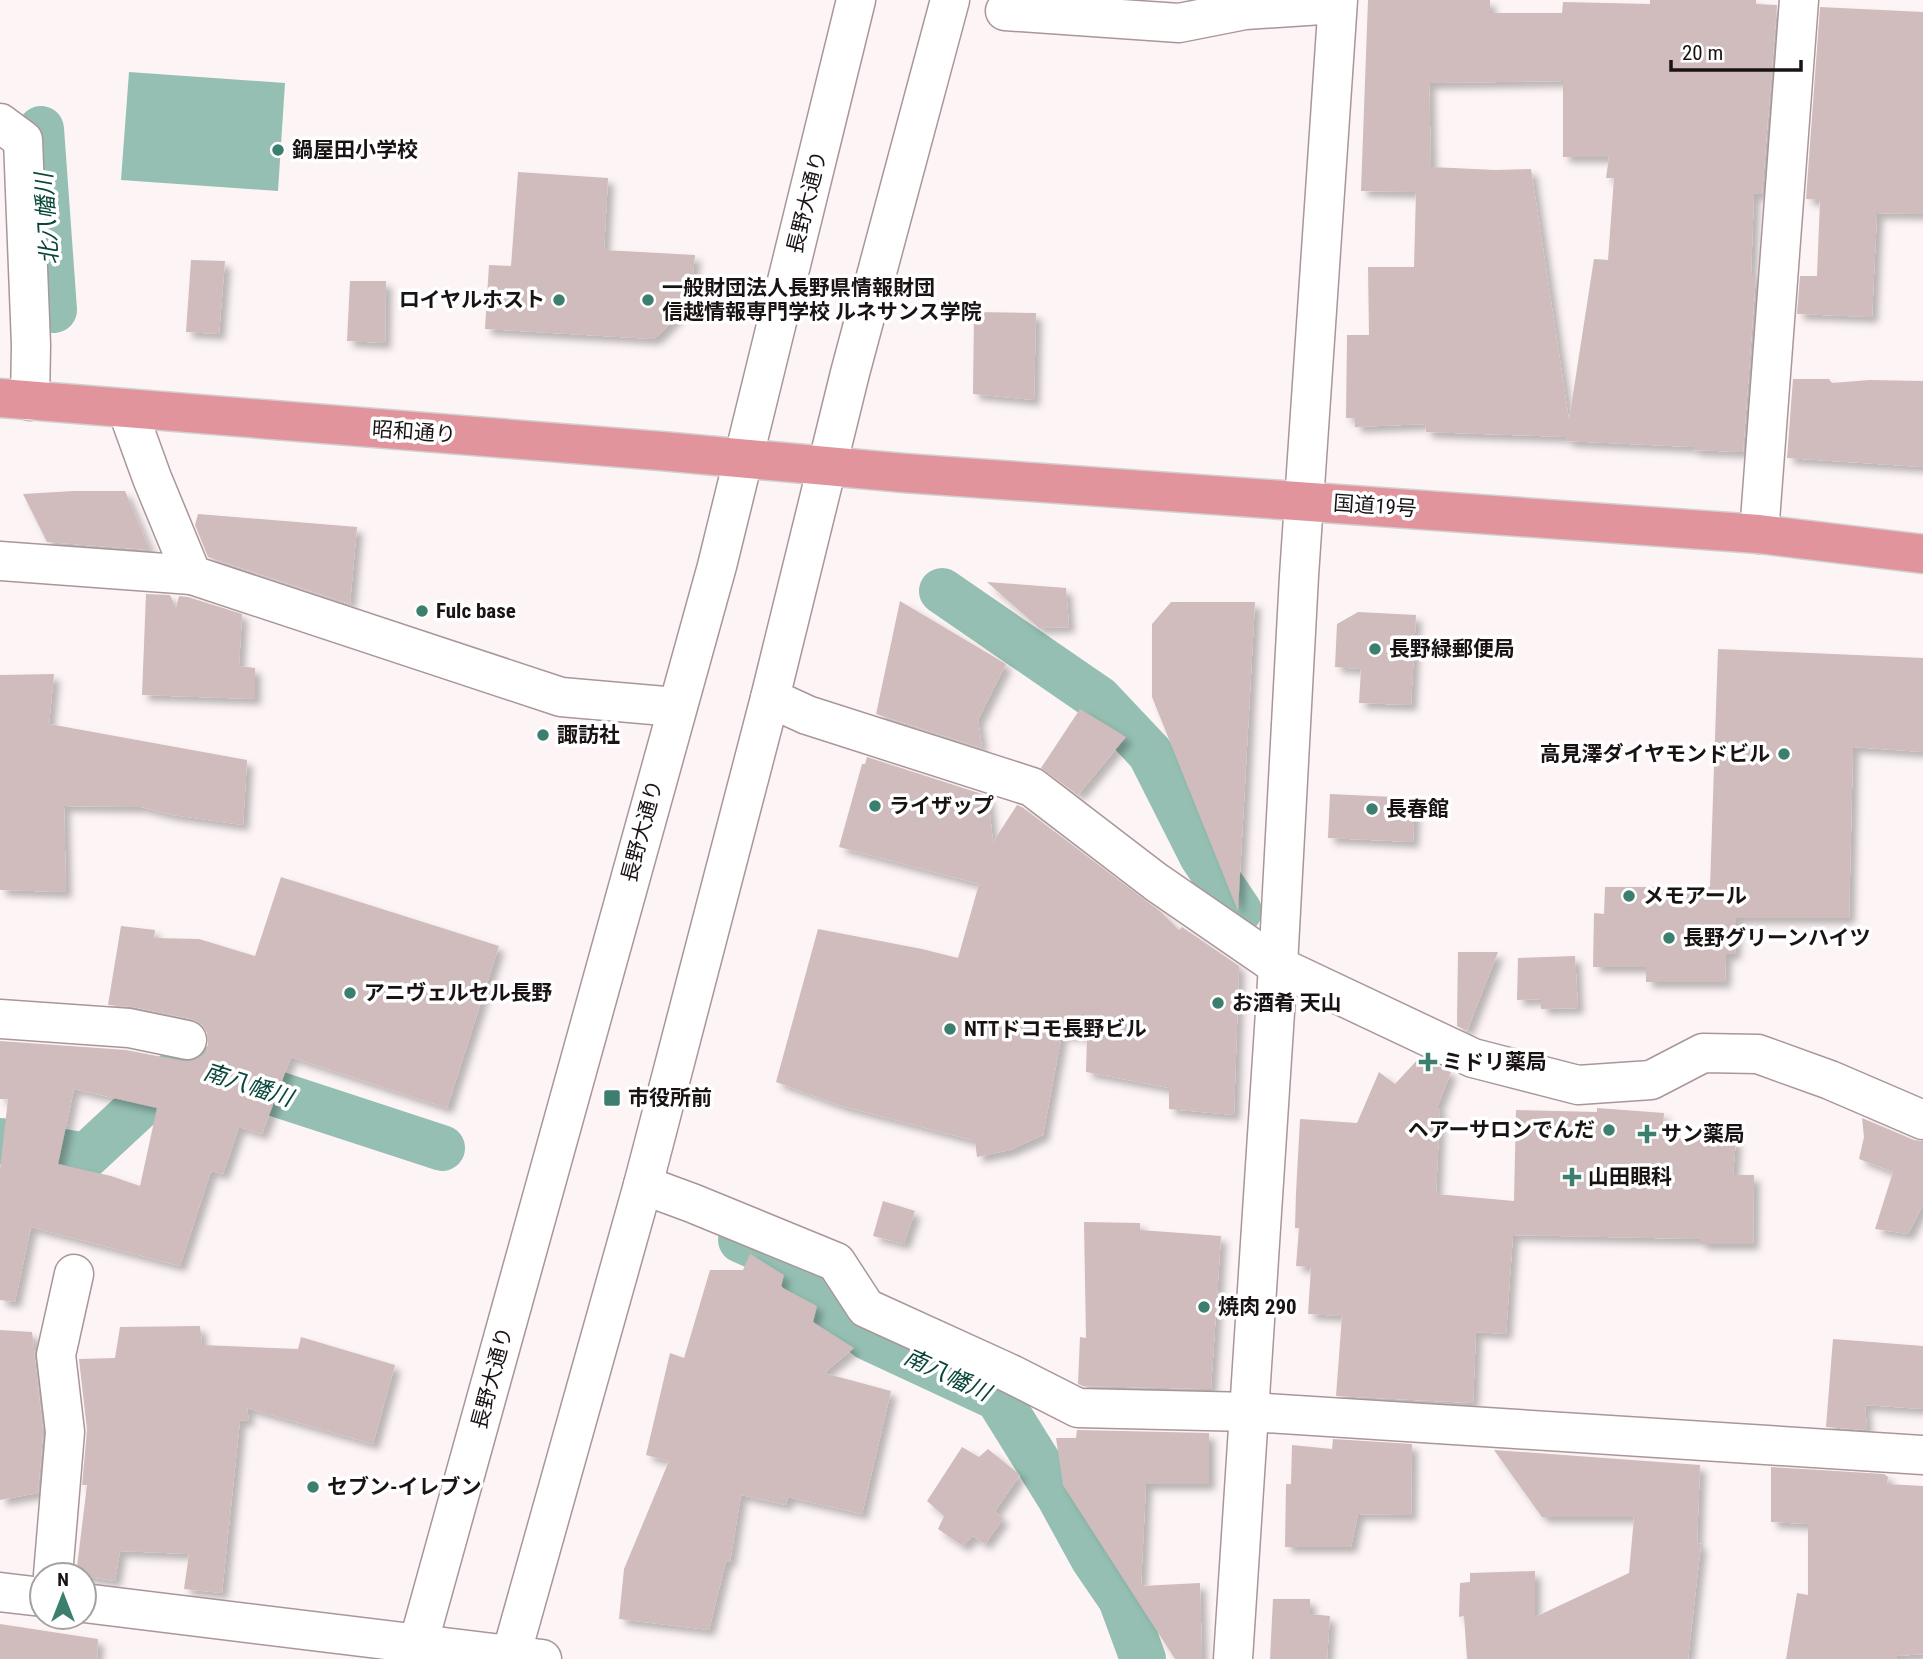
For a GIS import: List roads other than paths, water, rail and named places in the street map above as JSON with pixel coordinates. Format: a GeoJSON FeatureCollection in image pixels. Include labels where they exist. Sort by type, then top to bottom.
{"type":"FeatureCollection","features":[{"type":"Feature","properties":{"kind":"highway","name":"昭和通り"},"geometry":{"type":"LineString","coordinates":[[15,400],[827,466]]}},
{"type":"Feature","properties":{"kind":"highway","name":"国道19号"},"geometry":{"type":"LineString","coordinates":[[827,466],[1759,534],[1923,554]]}},
{"type":"Feature","properties":{"kind":"street","name":"長野大通り"},"geometry":{"type":"LineString","coordinates":[[416,1652],[717,566],[856,0]]}},
{"type":"Feature","properties":{"kind":"street"},"geometry":{"type":"LineString","coordinates":[[98,1605],[416,1652],[521,1658],[770,698],[827,466],[950,0]]}},
{"type":"Feature","properties":{"kind":"street"},"geometry":{"type":"LineString","coordinates":[[1759,534],[1799,0]]}},
{"type":"Feature","properties":{"kind":"street"},"geometry":{"type":"LineString","coordinates":[[1005,10],[1179,23],[1245,10],[1338,2],[1233,1659]]}},
{"type":"Feature","properties":{"kind":"street"},"geometry":{"type":"LineString","coordinates":[[0,123],[23,140],[31,345],[15,400]]}},
{"type":"Feature","properties":{"kind":"street"},"geometry":{"type":"LineString","coordinates":[[127,409],[192,575]]}},
{"type":"Feature","properties":{"kind":"street"},"geometry":{"type":"LineString","coordinates":[[0,561],[192,575],[561,697],[676,707]]}},
{"type":"Feature","properties":{"kind":"street"},"geometry":{"type":"LineString","coordinates":[[770,698],[807,715],[1032,787],[1157,882],[1278,966],[1473,1058],[1578,1085],[1651,1080],[1703,1053],[1758,1054],[1830,1080],[1923,1120]]}},
{"type":"Feature","properties":{"kind":"street"},"geometry":{"type":"LineString","coordinates":[[0,1019],[129,1028],[187,1040]]}},
{"type":"Feature","properties":{"kind":"street"},"geometry":{"type":"LineString","coordinates":[[643,1185],[836,1262],[866,1308],[1012,1374],[1078,1408],[1250,1412],[1923,1455]]}},
{"type":"Feature","properties":{"kind":"street"},"geometry":{"type":"LineString","coordinates":[[54,1561],[65,1432],[56,1354],[74,1274]]}},
{"type":"Feature","properties":{"kind":"street"},"geometry":{"type":"LineString","coordinates":[[0,1592],[28,1595]]}},
{"type":"Feature","properties":{"kind":"waterway","name":"北八幡川"},"geometry":{"type":"LineString","coordinates":[[41,129],[54,310]]}},
{"type":"Feature","properties":{"kind":"waterway"},"geometry":{"type":"LineString","coordinates":[[942,591],[1099,699],[1150,753],[1202,856],[1239,911]]}},
{"type":"Feature","properties":{"kind":"waterway","name":"南八幡川"},"geometry":{"type":"LineString","coordinates":[[0,1141],[86,1156],[185,1064],[442,1148]]}},
{"type":"Feature","properties":{"kind":"waterway","name":"南八幡川"},"geometry":{"type":"LineString","coordinates":[[741,1240],[791,1262],[828,1305],[869,1338],[998,1398],[1059,1496],[1093,1558],[1121,1599],[1143,1659]]}},
{"type":"Feature","properties":{"kind":"place","name":"鍋屋田小学校"},"geometry":{"type":"Point","coordinates":[278,150]}},
{"type":"Feature","properties":{"kind":"place","name":"ロイヤルホスト"},"geometry":{"type":"Point","coordinates":[559,300]}},
{"type":"Feature","properties":{"kind":"place","name":"一般財団法人長野県情報財団 信越情報専門学校 ルネサンス学院"},"geometry":{"type":"Point","coordinates":[648,300]}},
{"type":"Feature","properties":{"kind":"place","name":"Fulc base"},"geometry":{"type":"Point","coordinates":[422,611]}},
{"type":"Feature","properties":{"kind":"place","name":"長野緑郵便局"},"geometry":{"type":"Point","coordinates":[1375,649]}},
{"type":"Feature","properties":{"kind":"place","name":"諏訪社"},"geometry":{"type":"Point","coordinates":[543,735]}},
{"type":"Feature","properties":{"kind":"place","name":"高見澤ダイヤモンドビル"},"geometry":{"type":"Point","coordinates":[1784,754]}},
{"type":"Feature","properties":{"kind":"place","name":"ライザップ"},"geometry":{"type":"Point","coordinates":[875,806]}},
{"type":"Feature","properties":{"kind":"place","name":"長春館"},"geometry":{"type":"Point","coordinates":[1372,809]}},
{"type":"Feature","properties":{"kind":"place","name":"メモアール"},"geometry":{"type":"Point","coordinates":[1629,896]}},
{"type":"Feature","properties":{"kind":"place","name":"長野グリーンハイツ"},"geometry":{"type":"Point","coordinates":[1669,938]}},
{"type":"Feature","properties":{"kind":"place","name":"アニヴェルセル長野"},"geometry":{"type":"Point","coordinates":[350,993]}},
{"type":"Feature","properties":{"kind":"place","name":"お酒肴 天山"},"geometry":{"type":"Point","coordinates":[1218,1003]}},
{"type":"Feature","properties":{"kind":"place","name":"NTTドコモ長野ビル"},"geometry":{"type":"Point","coordinates":[950,1029]}},
{"type":"Feature","properties":{"kind":"place","name":"ミドリ薬局"},"geometry":{"type":"Point","coordinates":[1428,1062]}},
{"type":"Feature","properties":{"kind":"place","name":"市役所前"},"geometry":{"type":"Point","coordinates":[612,1098]}},
{"type":"Feature","properties":{"kind":"place","name":"ヘアーサロンでんだ"},"geometry":{"type":"Point","coordinates":[1609,1130]}},
{"type":"Feature","properties":{"kind":"place","name":"サン薬局"},"geometry":{"type":"Point","coordinates":[1647,1134]}},
{"type":"Feature","properties":{"kind":"place","name":"山田眼科"},"geometry":{"type":"Point","coordinates":[1572,1177]}},
{"type":"Feature","properties":{"kind":"place","name":"焼肉 290"},"geometry":{"type":"Point","coordinates":[1204,1307]}},
{"type":"Feature","properties":{"kind":"place","name":"セブン-イレブン"},"geometry":{"type":"Point","coordinates":[313,1487]}}]}
